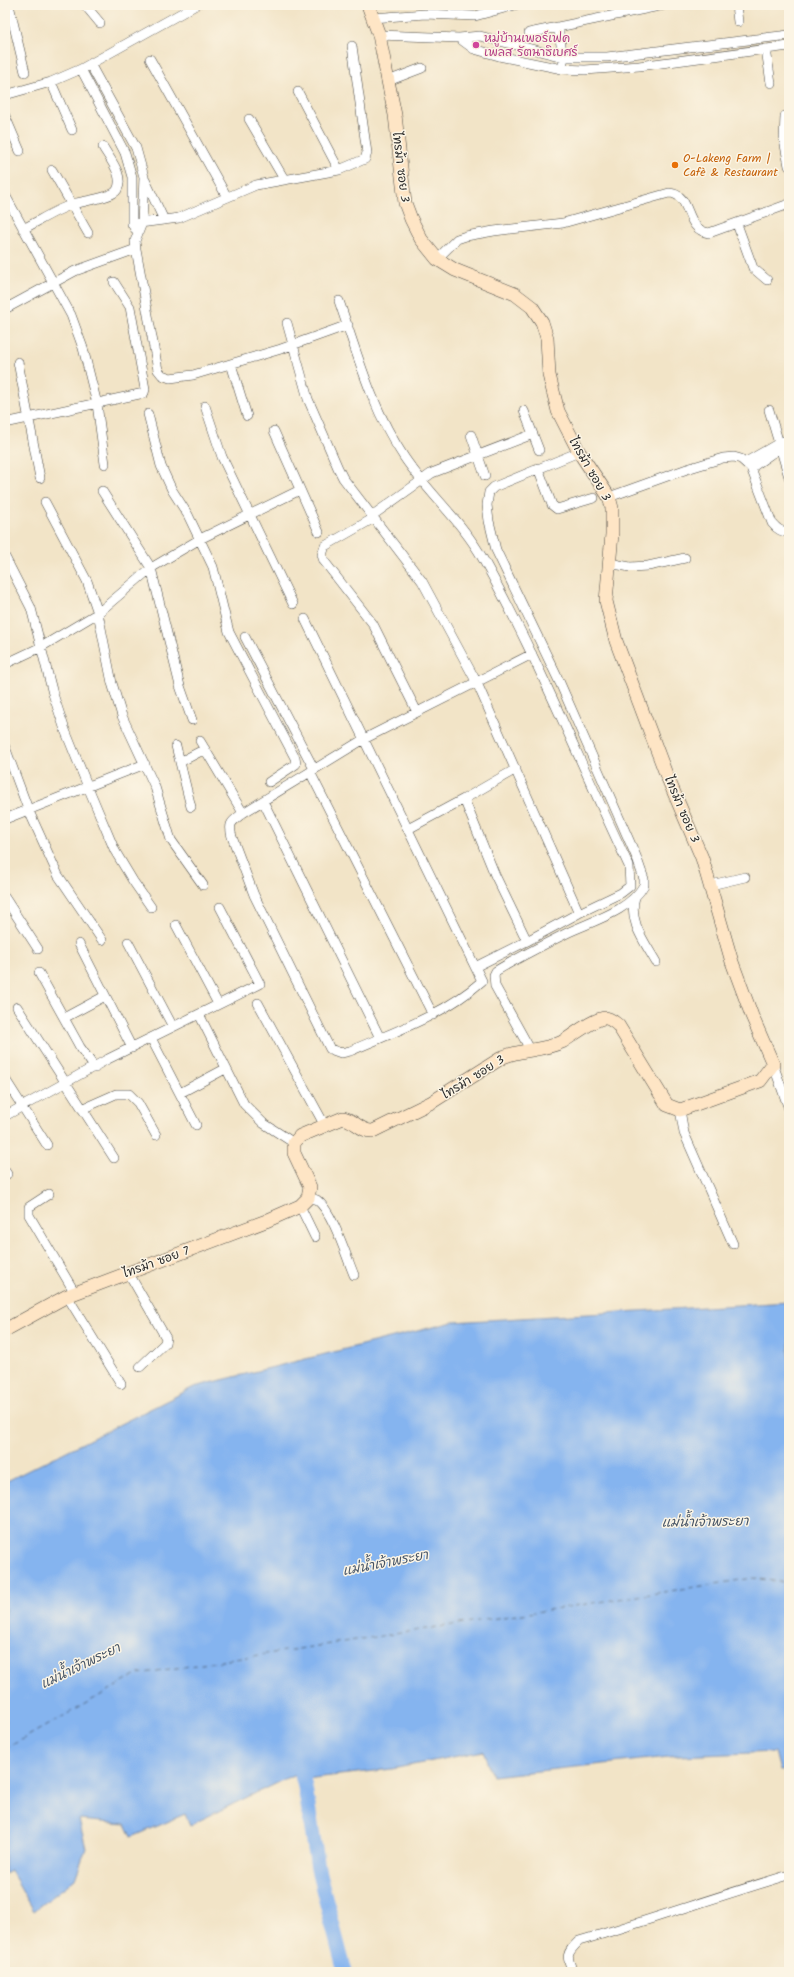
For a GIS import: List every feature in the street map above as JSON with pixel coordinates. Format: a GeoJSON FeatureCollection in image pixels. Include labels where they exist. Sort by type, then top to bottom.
{"type":"FeatureCollection","features":[{"type":"Feature","properties":{"kind":"street"},"geometry":{"type":"LineString","coordinates":[[9,5],[25,72]]}},
{"type":"Feature","properties":{"kind":"street"},"geometry":{"type":"LineString","coordinates":[[85,5],[100,23]]}},
{"type":"Feature","properties":{"kind":"street"},"geometry":{"type":"LineString","coordinates":[[5,95],[51,82],[90,64],[196,5]]}},
{"type":"Feature","properties":{"kind":"street","name":"ไทรม้า ซอย 3"},"geometry":{"type":"LineString","coordinates":[[368,5],[379,35],[395,115],[405,203],[420,239],[438,259],[455,270],[515,294],[532,307],[542,322],[547,338],[549,370],[556,406],[579,452],[609,497],[612,508],[612,534],[606,606],[616,641],[666,774],[702,858],[732,962],[752,1016],[773,1064]]}},
{"type":"Feature","properties":{"kind":"street"},"geometry":{"type":"LineString","coordinates":[[373,18],[425,14],[475,16],[515,5]]}},
{"type":"Feature","properties":{"kind":"street"},"geometry":{"type":"LineString","coordinates":[[529,33],[664,5]]}},
{"type":"Feature","properties":{"kind":"street"},"geometry":{"type":"LineString","coordinates":[[736,5],[738,22]]}},
{"type":"Feature","properties":{"kind":"street"},"geometry":{"type":"LineString","coordinates":[[558,27],[563,57],[562,69]]}},
{"type":"Feature","properties":{"kind":"street"},"geometry":{"type":"LineString","coordinates":[[379,35],[460,38],[480,36],[563,57],[607,57],[789,35]]}},
{"type":"Feature","properties":{"kind":"street"},"geometry":{"type":"LineString","coordinates":[[460,38],[474,49],[562,69],[607,70],[789,46]]}},
{"type":"Feature","properties":{"kind":"street"},"geometry":{"type":"LineString","coordinates":[[719,44],[721,55]]}},
{"type":"Feature","properties":{"kind":"street"},"geometry":{"type":"LineString","coordinates":[[132,224],[179,218],[256,185],[339,170],[365,159],[368,153],[352,46]]}},
{"type":"Feature","properties":{"kind":"street"},"geometry":{"type":"LineString","coordinates":[[766,49],[771,83]]}},
{"type":"Feature","properties":{"kind":"street"},"geometry":{"type":"LineString","coordinates":[[150,59],[228,197]]}},
{"type":"Feature","properties":{"kind":"street"},"geometry":{"type":"LineString","coordinates":[[90,64],[136,148],[144,177],[164,220]]}},
{"type":"Feature","properties":{"kind":"street"},"geometry":{"type":"LineString","coordinates":[[81,68],[125,153],[132,177],[132,224],[137,234]]}},
{"type":"Feature","properties":{"kind":"street"},"geometry":{"type":"LineString","coordinates":[[388,80],[422,68]]}},
{"type":"Feature","properties":{"kind":"street"},"geometry":{"type":"LineString","coordinates":[[51,82],[72,130]]}},
{"type":"Feature","properties":{"kind":"street"},"geometry":{"type":"LineString","coordinates":[[298,92],[339,170]]}},
{"type":"Feature","properties":{"kind":"street"},"geometry":{"type":"LineString","coordinates":[[5,116],[20,151]]}},
{"type":"Feature","properties":{"kind":"street"},"geometry":{"type":"LineString","coordinates":[[788,161],[784,132],[785,116],[789,116]]}},
{"type":"Feature","properties":{"kind":"street"},"geometry":{"type":"LineString","coordinates":[[250,119],[284,179]]}},
{"type":"Feature","properties":{"kind":"street"},"geometry":{"type":"LineString","coordinates":[[23,229],[73,204],[116,192],[118,188],[117,170],[103,147]]}},
{"type":"Feature","properties":{"kind":"street"},"geometry":{"type":"LineString","coordinates":[[52,170],[73,204],[88,233]]}},
{"type":"Feature","properties":{"kind":"street"},"geometry":{"type":"LineString","coordinates":[[144,177],[142,223],[137,234],[136,249],[158,370],[162,375],[170,378],[193,375],[293,345],[348,325]]}},
{"type":"Feature","properties":{"kind":"street"},"geometry":{"type":"LineString","coordinates":[[438,259],[457,239],[466,236],[494,231],[563,223],[669,193],[675,193],[682,198],[693,224],[705,232],[716,231],[789,204]]}},
{"type":"Feature","properties":{"kind":"street"},"geometry":{"type":"LineString","coordinates":[[5,195],[52,283],[71,315],[81,341],[97,404],[105,464]]}},
{"type":"Feature","properties":{"kind":"street"},"geometry":{"type":"LineString","coordinates":[[737,224],[753,268],[767,280]]}},
{"type":"Feature","properties":{"kind":"street"},"geometry":{"type":"LineString","coordinates":[[5,309],[52,283],[95,262],[136,249]]}},
{"type":"Feature","properties":{"kind":"street"},"geometry":{"type":"LineString","coordinates":[[5,423],[144,393],[145,389],[130,307],[114,282]]}},
{"type":"Feature","properties":{"kind":"street"},"geometry":{"type":"LineString","coordinates":[[340,301],[371,396],[386,429],[422,480],[456,520],[482,556],[532,654],[630,871],[630,886],[621,893],[475,967]]}},
{"type":"Feature","properties":{"kind":"street"},"geometry":{"type":"LineString","coordinates":[[287,323],[308,399],[338,468],[343,478],[374,516],[422,581],[477,683],[579,913]]}},
{"type":"Feature","properties":{"kind":"street"},"geometry":{"type":"LineString","coordinates":[[18,362],[40,478]]}},
{"type":"Feature","properties":{"kind":"street"},"geometry":{"type":"LineString","coordinates":[[231,364],[247,416]]}},
{"type":"Feature","properties":{"kind":"street"},"geometry":{"type":"LineString","coordinates":[[205,406],[222,457],[250,513],[292,604]]}},
{"type":"Feature","properties":{"kind":"street"},"geometry":{"type":"LineString","coordinates":[[769,410],[784,442],[789,477]]}},
{"type":"Feature","properties":{"kind":"street"},"geometry":{"type":"LineString","coordinates":[[524,411],[539,450]]}},
{"type":"Feature","properties":{"kind":"street"},"geometry":{"type":"LineString","coordinates":[[148,414],[161,466],[200,539],[213,567],[229,632],[295,758],[296,764],[292,768],[269,782]]}},
{"type":"Feature","properties":{"kind":"street"},"geometry":{"type":"LineString","coordinates":[[274,431],[319,532]]}},
{"type":"Feature","properties":{"kind":"street"},"geometry":{"type":"LineString","coordinates":[[418,712],[373,624],[324,561],[322,555],[325,546],[374,516],[432,473],[533,434]]}},
{"type":"Feature","properties":{"kind":"street"},"geometry":{"type":"LineString","coordinates":[[471,435],[485,476]]}},
{"type":"Feature","properties":{"kind":"street"},"geometry":{"type":"LineString","coordinates":[[749,465],[784,442]]}},
{"type":"Feature","properties":{"kind":"street"},"geometry":{"type":"LineString","coordinates":[[531,1050],[495,986],[494,975],[496,971],[528,953],[610,913],[635,897],[644,885],[644,879],[636,856],[560,682],[496,550],[488,521],[487,505],[489,492],[494,487],[579,452]]}},
{"type":"Feature","properties":{"kind":"street"},"geometry":{"type":"LineString","coordinates":[[609,497],[687,469],[723,458],[734,457],[749,465],[772,523],[782,532],[789,532]]}},
{"type":"Feature","properties":{"kind":"street"},"geometry":{"type":"LineString","coordinates":[[538,468],[552,505],[557,509],[594,498]]}},
{"type":"Feature","properties":{"kind":"street"},"geometry":{"type":"LineString","coordinates":[[5,664],[41,647],[98,613],[151,568],[200,539],[250,513],[300,490]]}},
{"type":"Feature","properties":{"kind":"street"},"geometry":{"type":"LineString","coordinates":[[102,491],[151,568],[180,686],[192,720]]}},
{"type":"Feature","properties":{"kind":"street"},"geometry":{"type":"LineString","coordinates":[[45,502],[84,574],[98,613],[112,683],[122,716],[155,787],[171,840],[203,885]]}},
{"type":"Feature","properties":{"kind":"street"},"geometry":{"type":"LineString","coordinates":[[5,557],[30,604],[65,730],[88,787],[115,851],[133,882],[151,906]]}},
{"type":"Feature","properties":{"kind":"street"},"geometry":{"type":"LineString","coordinates":[[609,563],[630,567],[648,566],[685,558]]}},
{"type":"Feature","properties":{"kind":"street"},"geometry":{"type":"LineString","coordinates":[[305,619],[364,739],[408,829],[482,982],[465,996],[433,1016],[350,1051],[341,1053],[330,1049],[254,895],[232,837],[229,827],[230,823],[263,800],[364,739],[532,654]]}},
{"type":"Feature","properties":{"kind":"street"},"geometry":{"type":"LineString","coordinates":[[245,637],[433,1016]]}},
{"type":"Feature","properties":{"kind":"street"},"geometry":{"type":"LineString","coordinates":[[180,762],[202,745],[243,813]]}},
{"type":"Feature","properties":{"kind":"street"},"geometry":{"type":"LineString","coordinates":[[176,746],[191,806]]}},
{"type":"Feature","properties":{"kind":"street"},"geometry":{"type":"LineString","coordinates":[[5,747],[28,809],[58,875],[102,940]]}},
{"type":"Feature","properties":{"kind":"street"},"geometry":{"type":"LineString","coordinates":[[5,819],[145,764]]}},
{"type":"Feature","properties":{"kind":"street"},"geometry":{"type":"LineString","coordinates":[[408,829],[516,769]]}},
{"type":"Feature","properties":{"kind":"street"},"geometry":{"type":"LineString","coordinates":[[464,799],[495,875],[527,941]]}},
{"type":"Feature","properties":{"kind":"street"},"geometry":{"type":"LineString","coordinates":[[263,800],[380,1038]]}},
{"type":"Feature","properties":{"kind":"street"},"geometry":{"type":"LineString","coordinates":[[711,885],[745,877]]}},
{"type":"Feature","properties":{"kind":"street"},"geometry":{"type":"LineString","coordinates":[[635,897],[632,908],[633,919],[656,962]]}},
{"type":"Feature","properties":{"kind":"street"},"geometry":{"type":"LineString","coordinates":[[5,898],[38,949]]}},
{"type":"Feature","properties":{"kind":"street"},"geometry":{"type":"LineString","coordinates":[[5,1116],[151,1038],[260,984],[220,907]]}},
{"type":"Feature","properties":{"kind":"street"},"geometry":{"type":"LineString","coordinates":[[176,924],[218,1004]]}},
{"type":"Feature","properties":{"kind":"street"},"geometry":{"type":"LineString","coordinates":[[128,942],[173,1027]]}},
{"type":"Feature","properties":{"kind":"street"},"geometry":{"type":"LineString","coordinates":[[79,944],[132,1048]]}},
{"type":"Feature","properties":{"kind":"street"},"geometry":{"type":"LineString","coordinates":[[39,973],[80,1047],[95,1068]]}},
{"type":"Feature","properties":{"kind":"street"},"geometry":{"type":"LineString","coordinates":[[64,1018],[105,996]]}},
{"type":"Feature","properties":{"kind":"street"},"geometry":{"type":"LineString","coordinates":[[258,1003],[324,1124]]}},
{"type":"Feature","properties":{"kind":"street"},"geometry":{"type":"LineString","coordinates":[[17,1007],[114,1158]]}},
{"type":"Feature","properties":{"kind":"street"},"geometry":{"type":"LineString","coordinates":[[199,1014],[240,1099],[255,1116],[294,1143],[294,1153],[310,1187],[304,1202],[316,1237]]}},
{"type":"Feature","properties":{"kind":"street","name":"ไทรม้า ซอย 3"},"geometry":{"type":"LineString","coordinates":[[294,1143],[300,1136],[324,1124],[343,1118],[350,1119],[367,1131],[373,1131],[432,1102],[503,1057],[514,1052],[531,1050],[561,1042],[598,1019],[605,1018],[610,1019],[618,1026],[667,1105],[680,1110]]}},
{"type":"Feature","properties":{"kind":"street"},"geometry":{"type":"LineString","coordinates":[[151,1038],[196,1125]]}},
{"type":"Feature","properties":{"kind":"street"},"geometry":{"type":"LineString","coordinates":[[773,1064],[789,1109]]}},
{"type":"Feature","properties":{"kind":"street"},"geometry":{"type":"LineString","coordinates":[[733,1244],[684,1133],[680,1110],[760,1081],[773,1064]]}},
{"type":"Feature","properties":{"kind":"street"},"geometry":{"type":"LineString","coordinates":[[180,1093],[225,1068]]}},
{"type":"Feature","properties":{"kind":"street"},"geometry":{"type":"LineString","coordinates":[[5,1079],[47,1145]]}},
{"type":"Feature","properties":{"kind":"street"},"geometry":{"type":"LineString","coordinates":[[82,1109],[116,1094],[129,1094],[138,1103],[156,1135]]}},
{"type":"Feature","properties":{"kind":"street"},"geometry":{"type":"LineString","coordinates":[[49,1194],[29,1207],[28,1210],[32,1222],[121,1384]]}},
{"type":"Feature","properties":{"kind":"street"},"geometry":{"type":"LineString","coordinates":[[304,1202],[317,1200],[327,1213],[338,1233],[354,1274]]}},
{"type":"Feature","properties":{"kind":"street","name":"ไทรม้า ซอย 7"},"geometry":{"type":"LineString","coordinates":[[5,1330],[71,1294],[251,1226],[304,1202]]}},
{"type":"Feature","properties":{"kind":"street"},"geometry":{"type":"LineString","coordinates":[[128,1272],[166,1338],[165,1343],[140,1368]]}},
{"type":"Feature","properties":{"kind":"street"},"geometry":{"type":"LineString","coordinates":[[573,1972],[567,1957],[570,1950],[580,1941],[670,1914],[720,1895],[789,1876]]}},
{"type":"Feature","properties":{"kind":"water","name":"แม่น้ำเจ้าพระยา"},"geometry":{"type":"Polygon","coordinates":[[[789,1302],[789,1770],[780,1771],[775,1752],[678,1756],[492,1776],[483,1751],[392,1769],[296,1780],[295,1774],[190,1825],[185,1814],[131,1837],[125,1824],[79,1820],[86,1848],[75,1879],[34,1911],[11,1871],[5,1874],[5,1482],[194,1387],[453,1322],[789,1302]]]}},
{"type":"Feature","properties":{"kind":"waterway"},"geometry":{"type":"LineString","coordinates":[[298,1759],[305,1787],[319,1874],[345,1972]]}},
{"type":"Feature","properties":{"kind":"ferry route"},"geometry":{"type":"LineString","coordinates":[[5,1749],[138,1674],[753,1578],[789,1583]]}},
{"type":"Feature","properties":{"kind":"place","name":"หมู่บ้านเพอร์เฟค เพลส รัตนาธิเบศร์"},"geometry":{"type":"Point","coordinates":[476,45]}},
{"type":"Feature","properties":{"kind":"place","name":"O-Lakeng Farm | Cafè & Restaurant"},"geometry":{"type":"Point","coordinates":[675,165]}}]}
